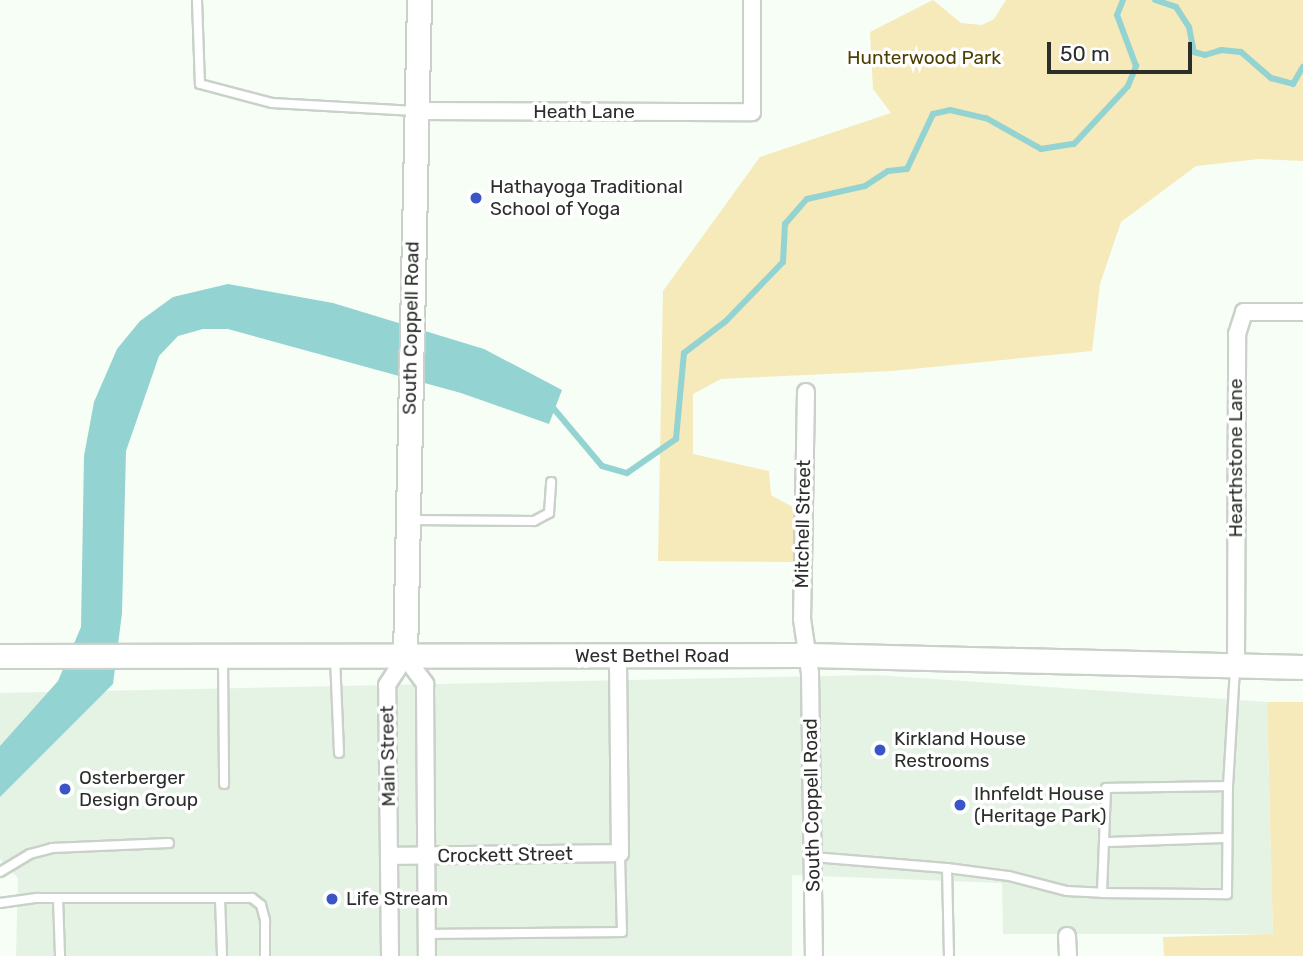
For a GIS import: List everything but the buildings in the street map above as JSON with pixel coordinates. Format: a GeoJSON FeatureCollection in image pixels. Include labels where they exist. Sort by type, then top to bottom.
{"type":"FeatureCollection","features":[{"type":"Feature","properties":{"kind":"main road","name":"South Coppell Road"},"geometry":{"type":"LineString","coordinates":[[405,656],[419,0]]}},
{"type":"Feature","properties":{"kind":"main road","name":"West Bethel Road"},"geometry":{"type":"LineString","coordinates":[[0,656],[808,654],[1303,667]]}},
{"type":"Feature","properties":{"kind":"street","name":"Heath Lane"},"geometry":{"type":"LineString","coordinates":[[416,111],[752,113],[752,0]]}},
{"type":"Feature","properties":{"kind":"street","name":"Hearthstone Lane"},"geometry":{"type":"LineString","coordinates":[[1236,664],[1237,334],[1244,312],[1303,312]]}},
{"type":"Feature","properties":{"kind":"street","name":"Mitchell Street"},"geometry":{"type":"LineString","coordinates":[[806,392],[802,619],[808,654]]}},
{"type":"Feature","properties":{"kind":"street","name":"South Coppell Road"},"geometry":{"type":"LineString","coordinates":[[808,654],[814,956]]}},
{"type":"Feature","properties":{"kind":"street","name":"Main Street"},"geometry":{"type":"LineString","coordinates":[[390,956],[387,685],[405,656],[425,684],[427,956]]}},
{"type":"Feature","properties":{"kind":"street"},"geometry":{"type":"LineString","coordinates":[[618,656],[620,853]]}},
{"type":"Feature","properties":{"kind":"street","name":"Crockett Street"},"geometry":{"type":"LineString","coordinates":[[390,856],[620,853]]}},
{"type":"Feature","properties":{"kind":"street"},"geometry":{"type":"LineString","coordinates":[[1068,936],[1068,956]]}},
{"type":"Feature","properties":{"kind":"lane"},"geometry":{"type":"LineString","coordinates":[[197,0],[200,84],[272,103],[416,111]]}},
{"type":"Feature","properties":{"kind":"lane"},"geometry":{"type":"LineString","coordinates":[[407,520],[534,521],[549,513],[551,482]]}},
{"type":"Feature","properties":{"kind":"lane"},"geometry":{"type":"LineString","coordinates":[[223,656],[224,784]]}},
{"type":"Feature","properties":{"kind":"lane"},"geometry":{"type":"LineString","coordinates":[[335,657],[339,753]]}},
{"type":"Feature","properties":{"kind":"lane"},"geometry":{"type":"LineString","coordinates":[[813,857],[1009,876],[1068,891],[1227,894],[1228,786],[1236,664]]}},
{"type":"Feature","properties":{"kind":"lane"},"geometry":{"type":"LineString","coordinates":[[1102,893],[1106,788],[1228,786]]}},
{"type":"Feature","properties":{"kind":"lane"},"geometry":{"type":"LineString","coordinates":[[1105,842],[1227,838]]}},
{"type":"Feature","properties":{"kind":"lane"},"geometry":{"type":"LineString","coordinates":[[0,872],[30,854],[52,848],[169,843]]}},
{"type":"Feature","properties":{"kind":"lane"},"geometry":{"type":"LineString","coordinates":[[427,934],[622,932],[620,853]]}},
{"type":"Feature","properties":{"kind":"lane"},"geometry":{"type":"LineString","coordinates":[[947,868],[949,956]]}},
{"type":"Feature","properties":{"kind":"lane"},"geometry":{"type":"LineString","coordinates":[[58,898],[60,956]]}},
{"type":"Feature","properties":{"kind":"lane"},"geometry":{"type":"LineString","coordinates":[[0,903],[58,898],[252,898],[261,905],[265,956]]}},
{"type":"Feature","properties":{"kind":"lane"},"geometry":{"type":"LineString","coordinates":[[220,898],[222,956]]}},
{"type":"Feature","properties":{"kind":"shaded area"},"geometry":{"type":"Polygon","coordinates":[[[876,675],[1267,702],[1273,934],[1003,934],[1002,883],[792,875],[792,956],[16,956],[18,878],[0,859],[0,693],[876,675]]]}},
{"type":"Feature","properties":{"kind":"green space","name":"Hunterwood Park"},"geometry":{"type":"Polygon","coordinates":[[[933,0],[961,23],[982,25],[994,19],[1006,0],[1303,0],[1303,161],[1259,159],[1196,166],[1121,222],[1100,284],[1092,351],[892,371],[721,379],[693,394],[693,454],[769,471],[771,495],[805,514],[806,562],[658,561],[663,291],[760,157],[891,113],[873,89],[870,32],[933,0]]]}},
{"type":"Feature","properties":{"kind":"green space"},"geometry":{"type":"Polygon","coordinates":[[[1267,702],[1303,702],[1303,956],[1164,956],[1163,937],[1273,934],[1267,702]]]}},
{"type":"Feature","properties":{"kind":"water"},"geometry":{"type":"Polygon","coordinates":[[[228,284],[333,303],[484,349],[562,390],[549,424],[461,393],[228,329],[203,329],[178,336],[159,356],[126,451],[122,613],[113,684],[0,797],[0,746],[58,681],[81,627],[84,456],[94,402],[117,349],[140,321],[173,297],[228,284]]]}},
{"type":"Feature","properties":{"kind":"waterway"},"geometry":{"type":"LineString","coordinates":[[549,403],[602,466],[627,473],[676,439],[684,353],[726,321],[783,262],[785,224],[807,199],[865,186],[888,171],[907,169],[933,114],[950,110],[986,118],[1041,149],[1074,144],[1128,86],[1136,66],[1117,15],[1123,0]]}},
{"type":"Feature","properties":{"kind":"waterway"},"geometry":{"type":"LineString","coordinates":[[1155,0],[1176,7],[1189,27],[1194,52],[1205,55],[1221,50],[1241,52],[1271,78],[1293,84],[1303,67]]}},
{"type":"Feature","properties":{"kind":"place","name":"Hathayoga Traditional School of Yoga"},"geometry":{"type":"Point","coordinates":[476,198]}},
{"type":"Feature","properties":{"kind":"place","name":"Kirkland House Restrooms"},"geometry":{"type":"Point","coordinates":[880,750]}},
{"type":"Feature","properties":{"kind":"place","name":"Osterberger Design Group"},"geometry":{"type":"Point","coordinates":[65,789]}},
{"type":"Feature","properties":{"kind":"place","name":"Ihnfeldt House (Heritage Park)"},"geometry":{"type":"Point","coordinates":[960,805]}},
{"type":"Feature","properties":{"kind":"place","name":"Life Stream"},"geometry":{"type":"Point","coordinates":[332,899]}}]}
